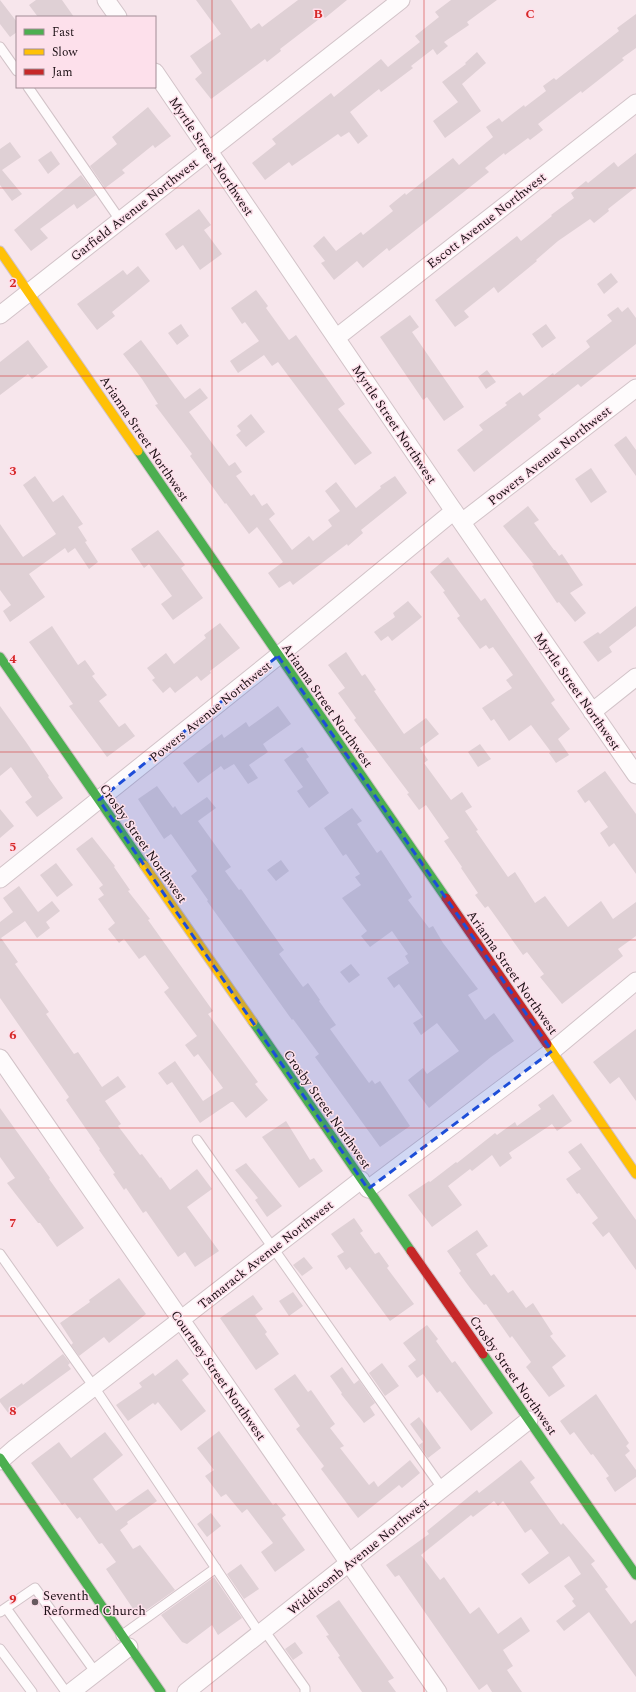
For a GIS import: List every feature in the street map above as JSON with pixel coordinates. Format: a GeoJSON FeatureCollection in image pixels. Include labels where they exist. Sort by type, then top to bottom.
{"type":"FeatureCollection","features":[{"type":"Feature","properties":{"kind":"street"},"geometry":{"type":"LineString","coordinates":[[106,0],[117,16]]}},
{"type":"Feature","properties":{"kind":"street","name":"Garfield Avenue Northwest"},"geometry":{"type":"LineString","coordinates":[[0,314],[401,0]]}},
{"type":"Feature","properties":{"kind":"street","name":"Myrtle Street Northwest"},"geometry":{"type":"LineString","coordinates":[[156,73],[636,775]]}},
{"type":"Feature","properties":{"kind":"street","name":"Escott Avenue Northwest"},"geometry":{"type":"LineString","coordinates":[[336,338],[636,103]]}},
{"type":"Feature","properties":{"kind":"street","name":"Arianna Street Northwest"},"geometry":{"type":"LineString","coordinates":[[0,251],[636,1174]]}},
{"type":"Feature","properties":{"kind":"street","name":"Powers Avenue Northwest"},"geometry":{"type":"LineString","coordinates":[[0,879],[278,656],[458,516],[636,388]]}},
{"type":"Feature","properties":{"kind":"street","name":"Crosby Street Northwest"},"geometry":{"type":"LineString","coordinates":[[0,657],[636,1575]]}},
{"type":"Feature","properties":{"kind":"street"},"geometry":{"type":"LineString","coordinates":[[592,712],[636,677]]}},
{"type":"Feature","properties":{"kind":"street","name":"Tamarack Avenue Northwest"},"geometry":{"type":"LineString","coordinates":[[0,1460],[272,1248],[552,1051],[636,981]]}},
{"type":"Feature","properties":{"kind":"street","name":"Courtney Street Northwest"},"geometry":{"type":"LineString","coordinates":[[0,1058],[438,1692]]}},
{"type":"Feature","properties":{"kind":"street","name":"Widdicomb Avenue Northwest"},"geometry":{"type":"LineString","coordinates":[[186,1692],[529,1420]]}},
{"type":"Feature","properties":{"kind":"street"},"geometry":{"type":"LineString","coordinates":[[0,1460],[161,1692]]}},
{"type":"Feature","properties":{"kind":"street"},"geometry":{"type":"LineString","coordinates":[[71,1692],[96,1673],[125,1641]]}},
{"type":"Feature","properties":{"kind":"lane"},"geometry":{"type":"LineString","coordinates":[[0,47],[16,70]]}},
{"type":"Feature","properties":{"kind":"lane"},"geometry":{"type":"LineString","coordinates":[[29,88],[120,220]]}},
{"type":"Feature","properties":{"kind":"lane"},"geometry":{"type":"LineString","coordinates":[[197,1140],[442,1488]]}},
{"type":"Feature","properties":{"kind":"lane"},"geometry":{"type":"LineString","coordinates":[[0,1254],[94,1387],[216,1568],[262,1632],[288,1661],[305,1688],[305,1692]]}},
{"type":"Feature","properties":{"kind":"lane"},"geometry":{"type":"LineString","coordinates":[[125,1641],[216,1568]]}},
{"type":"Feature","properties":{"kind":"lane"},"geometry":{"type":"LineString","coordinates":[[66,1692],[3,1610],[35,1588],[96,1673]]}},
{"type":"Feature","properties":{"kind":"lane"},"geometry":{"type":"LineString","coordinates":[[0,1649],[32,1692]]}},
{"type":"Feature","properties":{"kind":"highlighted area"},"geometry":{"type":"Polygon","coordinates":[[[278,656],[552,1051],[368,1189],[99,800],[278,656]]]}},
{"type":"Feature","properties":{"kind":"building"},"geometry":{"type":"Polygon","coordinates":[[[0,0],[16,21],[16,33],[10,37],[0,24],[0,0]]]}},
{"type":"Feature","properties":{"kind":"building"},"geometry":{"type":"Polygon","coordinates":[[[36,0],[62,0],[73,16],[37,16],[29,5],[36,0]]]}},
{"type":"Feature","properties":{"kind":"building"},"geometry":{"type":"Polygon","coordinates":[[[196,0],[231,0],[251,29],[259,23],[262,27],[298,0],[347,0],[325,18],[323,16],[280,49],[281,51],[267,62],[265,59],[211,99],[195,79],[202,73],[190,56],[221,34],[196,0]]]}},
{"type":"Feature","properties":{"kind":"building"},"geometry":{"type":"Polygon","coordinates":[[[451,0],[497,0],[467,22],[469,25],[444,42],[448,46],[437,55],[433,49],[411,66],[413,68],[381,92],[379,89],[350,112],[368,136],[358,144],[349,132],[341,137],[338,134],[292,166],[289,162],[265,180],[252,163],[276,144],[272,139],[331,93],[334,97],[381,59],[388,67],[420,42],[415,36],[439,17],[435,12],[451,0]]]}},
{"type":"Feature","properties":{"kind":"building"},"geometry":{"type":"Polygon","coordinates":[[[636,14],[636,48],[622,58],[624,60],[582,93],[581,91],[538,124],[543,130],[530,140],[528,138],[505,155],[504,153],[485,168],[489,172],[389,251],[387,248],[363,268],[357,261],[334,280],[321,263],[325,261],[313,246],[324,236],[336,251],[361,232],[363,235],[393,211],[389,206],[405,193],[406,195],[453,158],[459,165],[493,137],[486,127],[499,118],[502,122],[524,105],[525,107],[546,91],[543,86],[554,78],[556,80],[619,31],[617,28],[636,14]]]}},
{"type":"Feature","properties":{"kind":"building"},"geometry":{"type":"Polygon","coordinates":[[[477,52],[486,63],[462,84],[481,111],[445,138],[433,121],[458,102],[442,82],[466,64],[465,63],[477,52]]]}},
{"type":"Feature","properties":{"kind":"building"},"geometry":{"type":"Polygon","coordinates":[[[148,107],[171,136],[155,148],[153,145],[122,170],[125,173],[105,188],[90,166],[117,144],[112,137],[148,107]]]}},
{"type":"Feature","properties":{"kind":"building"},"geometry":{"type":"Polygon","coordinates":[[[10,142],[21,157],[2,170],[22,194],[12,201],[0,185],[0,149],[10,142]]]}},
{"type":"Feature","properties":{"kind":"building"},"geometry":{"type":"Polygon","coordinates":[[[51,151],[60,164],[48,174],[38,160],[51,151]]]}},
{"type":"Feature","properties":{"kind":"building"},"geometry":{"type":"Polygon","coordinates":[[[636,153],[636,187],[608,209],[609,211],[594,223],[590,219],[558,241],[536,260],[537,261],[498,293],[494,287],[464,311],[469,317],[455,327],[435,300],[517,236],[521,241],[552,216],[551,215],[574,198],[571,193],[586,181],[588,183],[614,162],[618,167],[636,153]]]}},
{"type":"Feature","properties":{"kind":"building"},"geometry":{"type":"Polygon","coordinates":[[[81,175],[96,195],[77,209],[74,204],[40,229],[48,238],[31,251],[14,230],[81,175]]]}},
{"type":"Feature","properties":{"kind":"building"},"geometry":{"type":"Polygon","coordinates":[[[199,209],[211,225],[204,230],[222,254],[200,270],[183,245],[176,250],[165,234],[199,209]]]}},
{"type":"Feature","properties":{"kind":"building"},"geometry":{"type":"Polygon","coordinates":[[[138,266],[150,281],[112,312],[115,316],[97,330],[77,304],[123,270],[127,275],[138,266]]]}},
{"type":"Feature","properties":{"kind":"building"},"geometry":{"type":"Polygon","coordinates":[[[611,273],[618,282],[604,294],[597,284],[611,273]]]}},
{"type":"Feature","properties":{"kind":"building"},"geometry":{"type":"Polygon","coordinates":[[[256,290],[268,306],[266,308],[289,340],[296,335],[345,404],[338,409],[372,453],[355,465],[278,362],[272,366],[264,355],[238,373],[230,361],[259,341],[245,322],[242,324],[231,308],[256,290]]]}},
{"type":"Feature","properties":{"kind":"building"},"geometry":{"type":"Polygon","coordinates":[[[618,307],[622,312],[628,307],[636,318],[636,344],[581,387],[578,384],[538,415],[541,419],[474,472],[457,450],[483,430],[479,425],[507,405],[505,403],[520,392],[523,396],[553,373],[554,375],[590,347],[586,341],[612,321],[607,315],[618,307]]]}},
{"type":"Feature","properties":{"kind":"building"},"geometry":{"type":"Polygon","coordinates":[[[410,315],[419,327],[412,332],[464,407],[444,421],[427,397],[423,400],[380,337],[410,315]]]}},
{"type":"Feature","properties":{"kind":"building"},"geometry":{"type":"Polygon","coordinates":[[[181,324],[189,336],[177,345],[168,333],[181,324]]]}},
{"type":"Feature","properties":{"kind":"building"},"geometry":{"type":"Polygon","coordinates":[[[546,324],[556,338],[542,348],[532,334],[546,324]]]}},
{"type":"Feature","properties":{"kind":"building"},"geometry":{"type":"Polygon","coordinates":[[[28,340],[48,367],[32,379],[28,374],[0,395],[0,362],[28,340]]]}},
{"type":"Feature","properties":{"kind":"building"},"geometry":{"type":"Polygon","coordinates":[[[141,340],[185,399],[200,388],[208,398],[189,412],[229,466],[235,462],[242,472],[236,476],[251,496],[254,494],[262,506],[267,503],[275,514],[269,519],[292,550],[309,536],[313,541],[332,526],[328,520],[340,511],[325,491],[336,482],[356,508],[381,488],[380,486],[395,476],[407,493],[361,530],[363,533],[348,546],[347,544],[293,585],[290,581],[279,588],[268,573],[283,562],[257,527],[249,534],[226,503],[225,504],[190,456],[192,454],[155,405],[158,404],[142,379],[123,354],[141,340]]]}},
{"type":"Feature","properties":{"kind":"building"},"geometry":{"type":"Polygon","coordinates":[[[487,370],[496,382],[486,389],[478,377],[487,370]]]}},
{"type":"Feature","properties":{"kind":"building"},"geometry":{"type":"Polygon","coordinates":[[[251,414],[265,432],[246,447],[236,435],[241,431],[237,426],[251,414]]]}},
{"type":"Feature","properties":{"kind":"building"},"geometry":{"type":"Polygon","coordinates":[[[626,436],[636,450],[636,476],[614,445],[626,436]]]}},
{"type":"Feature","properties":{"kind":"building"},"geometry":{"type":"Polygon","coordinates":[[[591,468],[607,492],[591,503],[575,479],[591,468]]]}},
{"type":"Feature","properties":{"kind":"building"},"geometry":{"type":"Polygon","coordinates":[[[35,476],[53,502],[63,495],[83,524],[78,527],[87,541],[85,542],[98,562],[89,569],[75,548],[68,553],[65,548],[29,574],[45,597],[10,622],[3,611],[11,605],[0,590],[0,524],[23,557],[56,534],[23,485],[35,476]]]}},
{"type":"Feature","properties":{"kind":"building"},"geometry":{"type":"Polygon","coordinates":[[[528,506],[539,520],[534,523],[559,556],[562,554],[583,585],[570,593],[586,613],[575,622],[559,602],[557,603],[532,566],[534,565],[503,526],[528,506]]]}},
{"type":"Feature","properties":{"kind":"building"},"geometry":{"type":"Polygon","coordinates":[[[158,530],[185,565],[181,568],[203,598],[173,620],[161,604],[172,596],[149,564],[144,568],[131,549],[158,530]]]}},
{"type":"Feature","properties":{"kind":"building"},"geometry":{"type":"Polygon","coordinates":[[[448,557],[481,601],[485,598],[555,700],[551,703],[570,729],[558,739],[569,755],[556,763],[549,753],[551,752],[531,725],[509,741],[494,719],[491,721],[482,708],[512,688],[506,680],[513,675],[493,647],[489,649],[486,645],[480,649],[457,618],[460,616],[443,592],[445,591],[430,572],[448,557]]]}},
{"type":"Feature","properties":{"kind":"building"},"geometry":{"type":"Polygon","coordinates":[[[408,601],[422,617],[392,641],[388,636],[381,641],[374,632],[395,617],[393,613],[408,601]]]}},
{"type":"Feature","properties":{"kind":"building"},"geometry":{"type":"Polygon","coordinates":[[[636,606],[636,626],[609,647],[612,652],[598,662],[583,642],[598,632],[600,634],[636,606]]]}},
{"type":"Feature","properties":{"kind":"building"},"geometry":{"type":"Polygon","coordinates":[[[220,623],[240,648],[210,671],[211,673],[201,681],[197,676],[175,693],[170,687],[163,693],[152,680],[155,678],[147,668],[166,653],[174,664],[206,638],[204,635],[220,623]]]}},
{"type":"Feature","properties":{"kind":"building"},"geometry":{"type":"Polygon","coordinates":[[[52,626],[78,665],[85,660],[95,674],[92,676],[107,695],[99,701],[119,727],[125,723],[135,736],[107,757],[69,706],[73,704],[29,642],[52,626]]]}},
{"type":"Feature","properties":{"kind":"building"},"geometry":{"type":"Polygon","coordinates":[[[346,652],[362,676],[365,674],[376,690],[374,691],[404,734],[426,718],[439,734],[420,748],[428,760],[424,763],[451,800],[462,792],[472,807],[465,811],[478,830],[476,831],[508,877],[515,872],[535,903],[545,896],[568,927],[601,901],[613,919],[636,902],[636,936],[618,949],[623,956],[562,1004],[540,977],[544,974],[527,952],[523,955],[488,906],[485,908],[475,895],[478,893],[444,841],[449,838],[426,805],[419,810],[407,794],[409,793],[354,720],[356,718],[338,693],[345,688],[328,665],[346,652]]]}},
{"type":"Feature","properties":{"kind":"building"},"geometry":{"type":"Polygon","coordinates":[[[0,706],[63,798],[37,817],[25,802],[32,797],[11,767],[0,776],[0,706]]]}},
{"type":"Feature","properties":{"kind":"building"},"geometry":{"type":"Polygon","coordinates":[[[278,706],[291,724],[263,744],[268,752],[249,765],[258,778],[248,784],[234,764],[224,770],[221,766],[198,783],[183,763],[222,734],[224,738],[246,722],[249,727],[278,706]]]}},
{"type":"Feature","properties":{"kind":"building"},"geometry":{"type":"Polygon","coordinates":[[[480,744],[491,759],[478,767],[468,752],[480,744]]]}},
{"type":"Feature","properties":{"kind":"building"},"geometry":{"type":"Polygon","coordinates":[[[302,747],[309,757],[306,759],[329,793],[309,808],[297,791],[303,787],[284,760],[302,747]]]}},
{"type":"Feature","properties":{"kind":"building"},"geometry":{"type":"Polygon","coordinates":[[[605,771],[636,814],[636,874],[614,843],[609,847],[600,833],[608,827],[589,800],[585,803],[577,791],[605,771]]]}},
{"type":"Feature","properties":{"kind":"building"},"geometry":{"type":"Polygon","coordinates":[[[157,786],[173,808],[175,806],[181,815],[207,797],[216,808],[198,821],[231,867],[225,871],[239,890],[241,889],[284,950],[279,954],[303,987],[308,983],[320,1000],[319,1001],[336,1025],[330,1029],[369,1083],[372,1080],[375,1084],[380,1081],[410,1126],[380,1147],[315,1057],[319,1054],[293,1019],[292,1020],[207,901],[208,900],[191,876],[197,871],[171,834],[164,839],[138,799],[157,786]]]}},
{"type":"Feature","properties":{"kind":"building"},"geometry":{"type":"Polygon","coordinates":[[[352,808],[362,821],[357,824],[377,853],[381,850],[412,897],[408,900],[429,928],[433,926],[443,943],[478,989],[468,995],[485,1020],[494,1013],[514,1041],[491,1057],[429,1108],[408,1080],[423,1068],[427,1074],[459,1051],[437,1023],[421,1035],[413,1023],[423,1017],[399,984],[394,988],[387,978],[409,963],[405,956],[408,954],[392,931],[370,947],[361,936],[367,931],[342,898],[361,885],[355,877],[360,874],[346,854],[343,856],[324,828],[352,808]]]}},
{"type":"Feature","properties":{"kind":"building"},"geometry":{"type":"Polygon","coordinates":[[[0,809],[14,826],[0,838],[0,809]]]}},
{"type":"Feature","properties":{"kind":"building"},"geometry":{"type":"Polygon","coordinates":[[[92,837],[115,866],[114,867],[130,890],[128,891],[150,919],[148,920],[213,1011],[208,1014],[258,1082],[255,1084],[268,1100],[246,1118],[233,1102],[231,1102],[200,1123],[172,1082],[167,1085],[158,1073],[175,1061],[203,1101],[223,1088],[198,1054],[194,1057],[185,1045],[197,1036],[164,992],[169,988],[145,955],[139,959],[124,939],[119,943],[108,929],[115,923],[98,899],[104,895],[99,888],[103,885],[76,849],[92,837]]]}},
{"type":"Feature","properties":{"kind":"building"},"geometry":{"type":"Polygon","coordinates":[[[281,860],[289,871],[276,881],[267,870],[281,860]]]}},
{"type":"Feature","properties":{"kind":"building"},"geometry":{"type":"Polygon","coordinates":[[[56,863],[73,885],[57,897],[40,875],[56,863]]]}},
{"type":"Feature","properties":{"kind":"building"},"geometry":{"type":"Polygon","coordinates":[[[19,886],[38,912],[52,901],[60,911],[46,922],[50,928],[37,938],[25,921],[1,938],[18,962],[15,964],[49,1012],[46,1014],[74,1054],[78,1052],[102,1087],[118,1076],[126,1087],[105,1101],[121,1124],[118,1126],[140,1155],[142,1154],[160,1178],[161,1177],[170,1190],[197,1169],[212,1189],[187,1207],[219,1251],[195,1267],[185,1252],[178,1257],[146,1211],[143,1213],[126,1188],[124,1190],[113,1174],[115,1173],[99,1150],[100,1149],[66,1100],[69,1097],[0,998],[0,922],[13,912],[3,898],[19,886]]]}},
{"type":"Feature","properties":{"kind":"building"},"geometry":{"type":"Polygon","coordinates":[[[351,964],[360,975],[349,983],[340,972],[351,964]]]}},
{"type":"Feature","properties":{"kind":"building"},"geometry":{"type":"Polygon","coordinates":[[[636,1029],[636,1101],[619,1077],[610,1084],[593,1062],[636,1029]]]}},
{"type":"Feature","properties":{"kind":"building"},"geometry":{"type":"Polygon","coordinates":[[[553,1094],[572,1121],[557,1131],[552,1124],[509,1153],[512,1158],[500,1167],[492,1155],[472,1171],[470,1169],[448,1186],[462,1205],[432,1227],[408,1195],[429,1181],[430,1182],[456,1162],[457,1163],[495,1133],[497,1135],[515,1122],[517,1126],[541,1109],[538,1105],[553,1094]]]}},
{"type":"Feature","properties":{"kind":"building"},"geometry":{"type":"Polygon","coordinates":[[[0,1108],[84,1228],[57,1247],[40,1223],[38,1223],[7,1183],[15,1178],[0,1157],[0,1108]]]}},
{"type":"Feature","properties":{"kind":"building"},"geometry":{"type":"Polygon","coordinates":[[[286,1121],[310,1160],[314,1158],[323,1171],[299,1188],[262,1137],[286,1121]]]}},
{"type":"Feature","properties":{"kind":"building"},"geometry":{"type":"Polygon","coordinates":[[[581,1143],[636,1220],[636,1270],[609,1232],[603,1237],[592,1223],[598,1218],[566,1179],[581,1169],[568,1152],[581,1143]]]}},
{"type":"Feature","properties":{"kind":"building"},"geometry":{"type":"Polygon","coordinates":[[[246,1163],[282,1206],[267,1217],[255,1200],[258,1198],[235,1170],[246,1163]]]}},
{"type":"Feature","properties":{"kind":"building"},"geometry":{"type":"Polygon","coordinates":[[[354,1218],[363,1231],[360,1233],[375,1254],[379,1252],[389,1266],[387,1268],[414,1304],[390,1321],[350,1267],[346,1270],[337,1256],[344,1252],[331,1234],[354,1218]]]}},
{"type":"Feature","properties":{"kind":"building"},"geometry":{"type":"Polygon","coordinates":[[[477,1230],[488,1246],[476,1254],[491,1276],[494,1274],[508,1293],[513,1290],[526,1308],[533,1303],[553,1334],[550,1336],[566,1356],[552,1367],[565,1386],[549,1397],[526,1367],[531,1362],[512,1336],[510,1338],[486,1304],[484,1305],[470,1288],[459,1273],[461,1271],[447,1251],[477,1230]]]}},
{"type":"Feature","properties":{"kind":"building"},"geometry":{"type":"Polygon","coordinates":[[[304,1257],[313,1268],[302,1276],[293,1265],[304,1257]]]}},
{"type":"Feature","properties":{"kind":"building"},"geometry":{"type":"Polygon","coordinates":[[[119,1278],[146,1314],[109,1343],[104,1337],[79,1356],[71,1345],[73,1343],[60,1323],[90,1302],[89,1300],[119,1278]]]}},
{"type":"Feature","properties":{"kind":"building"},"geometry":{"type":"Polygon","coordinates":[[[293,1292],[303,1306],[289,1316],[279,1301],[293,1292]]]}},
{"type":"Feature","properties":{"kind":"building"},"geometry":{"type":"Polygon","coordinates":[[[253,1295],[263,1309],[255,1315],[267,1332],[265,1334],[279,1354],[256,1370],[220,1318],[253,1295]]]}},
{"type":"Feature","properties":{"kind":"building"},"geometry":{"type":"Polygon","coordinates":[[[427,1325],[438,1339],[436,1341],[452,1363],[455,1361],[493,1413],[471,1431],[440,1391],[437,1393],[423,1374],[417,1378],[408,1366],[416,1360],[403,1343],[427,1325]]]}},
{"type":"Feature","properties":{"kind":"building"},"geometry":{"type":"Polygon","coordinates":[[[63,1354],[70,1363],[68,1365],[71,1369],[9,1414],[0,1402],[0,1399],[22,1383],[23,1385],[63,1354]]]}},
{"type":"Feature","properties":{"kind":"building"},"geometry":{"type":"Polygon","coordinates":[[[177,1359],[189,1374],[182,1380],[206,1411],[181,1431],[158,1402],[155,1405],[153,1403],[128,1421],[116,1405],[142,1387],[139,1383],[153,1373],[155,1376],[177,1359]]]}},
{"type":"Feature","properties":{"kind":"building"},"geometry":{"type":"Polygon","coordinates":[[[382,1363],[399,1386],[385,1396],[369,1373],[382,1363]]]}},
{"type":"Feature","properties":{"kind":"building"},"geometry":{"type":"Polygon","coordinates":[[[342,1367],[354,1384],[359,1380],[375,1403],[370,1407],[375,1415],[364,1423],[341,1394],[342,1393],[330,1376],[342,1367]]]}},
{"type":"Feature","properties":{"kind":"building"},"geometry":{"type":"Polygon","coordinates":[[[295,1374],[308,1392],[311,1390],[335,1424],[330,1428],[344,1446],[340,1448],[369,1485],[374,1481],[378,1487],[410,1460],[420,1473],[402,1488],[399,1485],[358,1518],[321,1469],[324,1466],[296,1429],[300,1426],[274,1389],[295,1374]]]}},
{"type":"Feature","properties":{"kind":"building"},"geometry":{"type":"Polygon","coordinates":[[[596,1394],[629,1443],[626,1446],[630,1451],[625,1455],[636,1470],[636,1477],[615,1492],[606,1478],[609,1476],[593,1454],[591,1455],[574,1432],[570,1435],[560,1421],[596,1394]]]}},
{"type":"Feature","properties":{"kind":"building"},"geometry":{"type":"Polygon","coordinates":[[[419,1417],[441,1448],[428,1458],[419,1445],[423,1442],[410,1424],[419,1417]]]}},
{"type":"Feature","properties":{"kind":"building"},"geometry":{"type":"Polygon","coordinates":[[[219,1431],[273,1505],[276,1503],[286,1515],[282,1518],[305,1550],[275,1572],[261,1552],[273,1543],[247,1509],[242,1513],[226,1494],[221,1497],[205,1476],[214,1470],[197,1448],[219,1431]]]}},
{"type":"Feature","properties":{"kind":"building"},"geometry":{"type":"Polygon","coordinates":[[[105,1432],[123,1455],[93,1479],[116,1511],[148,1489],[157,1501],[127,1522],[128,1524],[120,1530],[133,1549],[140,1545],[175,1590],[138,1616],[106,1569],[116,1562],[102,1543],[99,1544],[80,1517],[77,1519],[65,1503],[62,1505],[31,1463],[59,1442],[71,1458],[105,1432]]]}},
{"type":"Feature","properties":{"kind":"building"},"geometry":{"type":"Polygon","coordinates":[[[521,1460],[535,1478],[530,1482],[561,1525],[563,1523],[595,1561],[591,1564],[608,1587],[605,1589],[631,1624],[636,1620],[636,1677],[589,1612],[564,1631],[556,1621],[576,1606],[572,1601],[574,1599],[564,1586],[581,1574],[569,1556],[529,1584],[521,1574],[549,1553],[531,1529],[525,1533],[503,1501],[498,1506],[494,1501],[473,1517],[471,1515],[421,1555],[440,1580],[444,1577],[470,1614],[479,1607],[498,1634],[521,1617],[530,1631],[503,1650],[513,1666],[507,1670],[522,1692],[492,1692],[487,1684],[479,1690],[399,1575],[395,1577],[386,1565],[429,1534],[427,1531],[477,1490],[479,1493],[521,1460]]]}},
{"type":"Feature","properties":{"kind":"building"},"geometry":{"type":"Polygon","coordinates":[[[211,1513],[221,1526],[207,1537],[197,1524],[211,1513]]]}},
{"type":"Feature","properties":{"kind":"building"},"geometry":{"type":"Polygon","coordinates":[[[241,1564],[259,1589],[244,1599],[227,1574],[241,1564]]]}},
{"type":"Feature","properties":{"kind":"building"},"geometry":{"type":"Polygon","coordinates":[[[214,1577],[242,1618],[218,1635],[212,1625],[187,1644],[182,1642],[161,1615],[214,1577]]]}},
{"type":"Feature","properties":{"kind":"building"},"geometry":{"type":"Polygon","coordinates":[[[339,1600],[394,1678],[388,1681],[396,1692],[362,1692],[338,1657],[340,1656],[326,1636],[329,1635],[316,1616],[339,1600]]]}},
{"type":"Feature","properties":{"kind":"building"},"geometry":{"type":"Polygon","coordinates":[[[295,1642],[303,1653],[293,1660],[285,1649],[295,1642]]]}},
{"type":"Feature","properties":{"kind":"traffic: fast"},"geometry":{"type":"LineString","coordinates":[[138,451],[446,898]]}},
{"type":"Feature","properties":{"kind":"traffic: fast"},"geometry":{"type":"LineString","coordinates":[[0,657],[144,865]]}},
{"type":"Feature","properties":{"kind":"traffic: fast"},"geometry":{"type":"LineString","coordinates":[[253,1022],[411,1251]]}},
{"type":"Feature","properties":{"kind":"traffic: fast"},"geometry":{"type":"LineString","coordinates":[[483,1354],[636,1575]]}},
{"type":"Feature","properties":{"kind":"traffic: fast"},"geometry":{"type":"LineString","coordinates":[[0,1458],[161,1692]]}},
{"type":"Feature","properties":{"kind":"traffic: slow"},"geometry":{"type":"LineString","coordinates":[[0,251],[138,451]]}},
{"type":"Feature","properties":{"kind":"traffic: slow"},"geometry":{"type":"LineString","coordinates":[[144,865],[253,1022]]}},
{"type":"Feature","properties":{"kind":"traffic: slow"},"geometry":{"type":"LineString","coordinates":[[547,1044],[636,1174]]}},
{"type":"Feature","properties":{"kind":"traffic: jam"},"geometry":{"type":"LineString","coordinates":[[446,898],[547,1044]]}},
{"type":"Feature","properties":{"kind":"traffic: jam"},"geometry":{"type":"LineString","coordinates":[[411,1251],[483,1354]]}},
{"type":"Feature","properties":{"kind":"place","name":"Seventh Reformed Church"},"geometry":{"type":"Point","coordinates":[35,1602]}}]}
